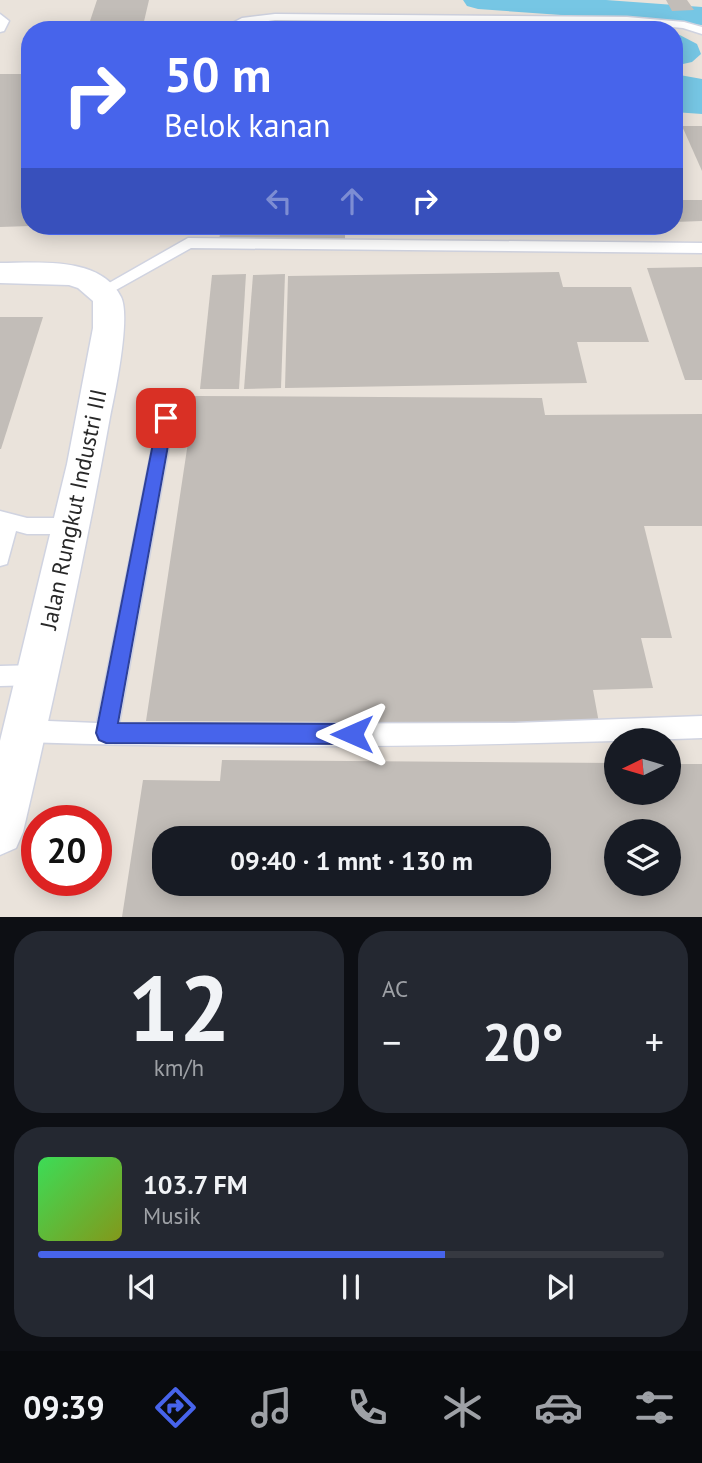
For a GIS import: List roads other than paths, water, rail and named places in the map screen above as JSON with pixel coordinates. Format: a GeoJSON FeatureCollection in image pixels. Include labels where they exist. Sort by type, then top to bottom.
{"type":"FeatureCollection","features":[{"type":"Feature","properties":{"kind":"street"},"geometry":{"type":"LineString","coordinates":[[0,273],[66,275],[84,279],[102,291]]}},
{"type":"Feature","properties":{"kind":"street","name":"Jalan Rungkut Industri III"},"geometry":{"type":"LineString","coordinates":[[0,832],[97,401],[111,308],[102,291]]}},
{"type":"Feature","properties":{"kind":"lane"},"geometry":{"type":"LineString","coordinates":[[0,17],[4,21],[0,29]]}},
{"type":"Feature","properties":{"kind":"lane"},"geometry":{"type":"LineString","coordinates":[[244,21],[289,17],[638,21]]}},
{"type":"Feature","properties":{"kind":"lane"},"geometry":{"type":"LineString","coordinates":[[683,25],[702,31]]}},
{"type":"Feature","properties":{"kind":"lane"},"geometry":{"type":"LineString","coordinates":[[188,243],[189,235]]}},
{"type":"Feature","properties":{"kind":"lane"},"geometry":{"type":"LineString","coordinates":[[102,291],[188,243],[702,248]]}},
{"type":"Feature","properties":{"kind":"lane"},"geometry":{"type":"LineString","coordinates":[[106,733],[166,418]]}},
{"type":"Feature","properties":{"kind":"lane"},"geometry":{"type":"LineString","coordinates":[[0,558],[5,520],[27,526],[70,526]]}},
{"type":"Feature","properties":{"kind":"lane"},"geometry":{"type":"LineString","coordinates":[[0,676],[37,675]]}},
{"type":"Feature","properties":{"kind":"lane"},"geometry":{"type":"LineString","coordinates":[[24,731],[514,734],[702,727]]}},
{"type":"Feature","properties":{"kind":"water"},"geometry":{"type":"Polygon","coordinates":[[[683,37],[697,44],[701,54],[692,62],[683,64],[683,37]]]}},
{"type":"Feature","properties":{"kind":"water"},"geometry":{"type":"Polygon","coordinates":[[[683,76],[702,79],[702,114],[683,113],[683,76]]]}},
{"type":"Feature","properties":{"kind":"waterway"},"geometry":{"type":"LineString","coordinates":[[478,0],[702,16]]}}]}
